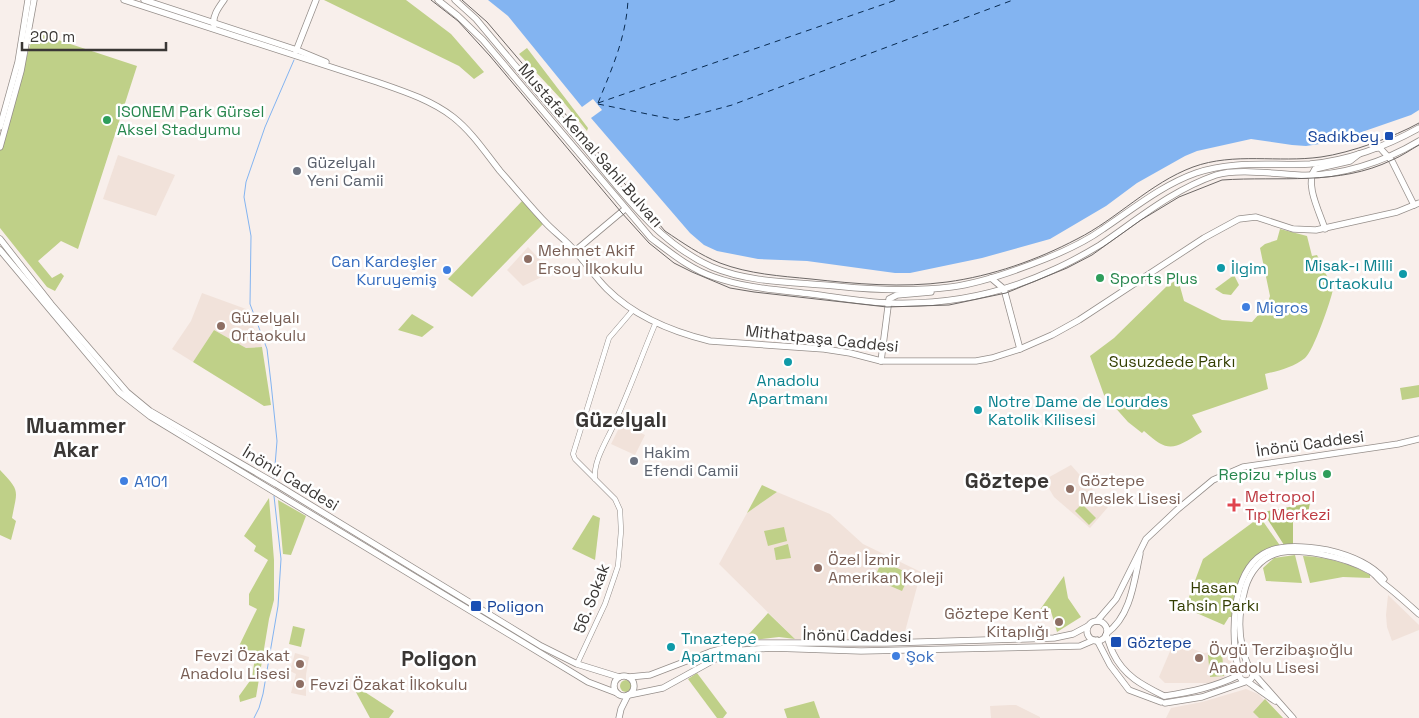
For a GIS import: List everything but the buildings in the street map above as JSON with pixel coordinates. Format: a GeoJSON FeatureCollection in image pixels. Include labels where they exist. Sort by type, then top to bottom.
{"type":"FeatureCollection","features":[{"type":"Feature","properties":{"kind":"main road"},"geometry":{"type":"LineString","coordinates":[[0,127],[12,87],[28,0]]}},
{"type":"Feature","properties":{"kind":"main road"},"geometry":{"type":"LineString","coordinates":[[0,147],[21,71],[34,0]]}},
{"type":"Feature","properties":{"kind":"main road","name":"Mithatpaşa Caddesi"},"geometry":{"type":"LineString","coordinates":[[124,0],[295,52]]}},
{"type":"Feature","properties":{"kind":"main road","name":"Mithatpaşa Caddesi"},"geometry":{"type":"LineString","coordinates":[[144,0],[213,22],[416,96],[454,118],[485,149],[500,170],[546,223],[575,250],[606,288],[633,310],[656,322],[695,338],[710,341],[824,349],[881,361],[976,361],[1020,349],[1052,335],[1079,320],[1204,238],[1239,219],[1256,218],[1293,229],[1325,229],[1397,212],[1416,204]]}},
{"type":"Feature","properties":{"kind":"main road"},"geometry":{"type":"LineString","coordinates":[[215,29],[213,22],[224,0]]}},
{"type":"Feature","properties":{"kind":"main road"},"geometry":{"type":"LineString","coordinates":[[295,52],[316,0]]}},
{"type":"Feature","properties":{"kind":"main road","name":"Mustafa Kemal Sahil Bulvarı"},"geometry":{"type":"LineString","coordinates":[[438,0],[483,40],[651,238],[676,258],[694,268],[713,277],[753,288],[888,303],[954,300],[1004,289],[1074,260],[1098,246],[1175,193],[1201,180],[1219,174],[1243,172],[1312,176],[1356,168],[1389,156],[1419,141]]}},
{"type":"Feature","properties":{"kind":"main road","name":"Mustafa Kemal Sahil Bulvarı"},"geometry":{"type":"LineString","coordinates":[[455,0],[476,19],[636,208],[669,240],[698,260],[747,278],[875,290],[953,287],[991,278],[1074,247],[1100,232],[1160,190],[1196,173],[1231,165],[1312,164],[1338,159],[1408,135],[1419,128]]}},
{"type":"Feature","properties":{"kind":"main road"},"geometry":{"type":"LineString","coordinates":[[22,38],[29,31]]}},
{"type":"Feature","properties":{"kind":"main road"},"geometry":{"type":"LineString","coordinates":[[1373,148],[1380,148],[1389,156],[1416,204]]}},
{"type":"Feature","properties":{"kind":"main road"},"geometry":{"type":"LineString","coordinates":[[1325,229],[1313,194],[1312,176],[1315,169],[1350,162],[1361,152]]}},
{"type":"Feature","properties":{"kind":"main road"},"geometry":{"type":"LineString","coordinates":[[575,250],[625,209]]}},
{"type":"Feature","properties":{"kind":"main road","name":"İnönü Caddesi"},"geometry":{"type":"LineString","coordinates":[[0,239],[51,304],[127,392],[150,411],[276,484],[526,637],[577,664],[619,677]]}},
{"type":"Feature","properties":{"kind":"main road","name":"İnönü Caddesi"},"geometry":{"type":"LineString","coordinates":[[0,250],[119,392],[151,417],[588,682],[618,694]]}},
{"type":"Feature","properties":{"kind":"main road"},"geometry":{"type":"LineString","coordinates":[[991,278],[1004,289],[1020,349]]}},
{"type":"Feature","properties":{"kind":"main road"},"geometry":{"type":"LineString","coordinates":[[881,361],[888,303],[891,297],[944,290],[953,287]]}},
{"type":"Feature","properties":{"kind":"main road","name":"İnönü Caddesi"},"geometry":{"type":"LineString","coordinates":[[1097,621],[1116,599],[1142,545],[1165,521],[1204,487],[1225,474],[1243,467],[1398,444],[1419,439]]}},
{"type":"Feature","properties":{"kind":"main road"},"geometry":{"type":"LineString","coordinates":[[1095,640],[1103,638],[1119,622],[1124,612],[1130,598],[1142,545]]}},
{"type":"Feature","properties":{"kind":"main road"},"geometry":{"type":"LineString","coordinates":[[1293,718],[1249,668],[1241,647],[1240,619],[1245,588],[1257,566],[1271,556],[1299,550]]}},
{"type":"Feature","properties":{"kind":"main road"},"geometry":{"type":"LineString","coordinates":[[1284,708],[1253,683],[1241,680],[1239,673],[1235,645],[1238,598],[1241,583],[1255,560],[1270,551],[1299,550],[1331,554],[1366,564],[1376,570],[1388,586]]}},
{"type":"Feature","properties":{"kind":"main road"},"geometry":{"type":"LineString","coordinates":[[1331,554],[1372,572],[1419,614]]}},
{"type":"Feature","properties":{"kind":"main road"},"geometry":{"type":"LineString","coordinates":[[1249,668],[1244,667],[1227,681],[1201,690],[1164,696],[1140,685],[1128,676],[1112,653],[1105,624],[1097,621],[1092,622],[1088,626],[1088,635],[1095,640],[1110,665],[1129,690],[1163,703],[1202,697],[1247,682],[1253,678],[1254,673]]}},
{"type":"Feature","properties":{"kind":"main road","name":"İnönü Caddesi"},"geometry":{"type":"LineString","coordinates":[[629,677],[650,674],[710,652],[742,643],[886,644],[1054,638],[1073,634],[1088,626]]}},
{"type":"Feature","properties":{"kind":"main road","name":"İnönü Caddesi"},"geometry":{"type":"LineString","coordinates":[[629,695],[663,688],[730,651],[772,648],[861,651],[1080,646],[1095,640]]}},
{"type":"Feature","properties":{"kind":"main road"},"geometry":{"type":"LineString","coordinates":[[619,718],[621,709],[634,686],[633,680],[624,675],[619,677],[614,684],[621,709]]}},
{"type":"Feature","properties":{"kind":"main road"},"geometry":{"type":"LineString","coordinates":[[618,694],[623,696],[629,695]]}},
{"type":"Feature","properties":{"kind":"main road"},"geometry":{"type":"LineString","coordinates":[[1163,703],[1160,698],[1164,696]]}},
{"type":"Feature","properties":{"kind":"street","name":"56. Sokak"},"geometry":{"type":"LineString","coordinates":[[577,664],[605,604],[618,566],[621,519],[620,510],[615,499],[575,459],[573,454],[609,338],[633,310]]}},
{"type":"Feature","properties":{"kind":"street"},"geometry":{"type":"LineString","coordinates":[[595,480],[594,472],[600,454],[616,421],[656,322]]}},
{"type":"Feature","properties":{"kind":"shaded area"},"geometry":{"type":"Polygon","coordinates":[[[118,155],[175,175],[156,216],[103,199],[118,155]]]}},
{"type":"Feature","properties":{"kind":"shaded area","name":"Mehmet Akif Ersoy İlkokulu"},"geometry":{"type":"Polygon","coordinates":[[[528,247],[552,272],[523,286],[507,270],[528,247]]]}},
{"type":"Feature","properties":{"kind":"shaded area","name":"Güzelyalı Ortaokulu"},"geometry":{"type":"Polygon","coordinates":[[[202,293],[246,309],[262,347],[246,348],[214,330],[193,362],[172,349],[191,321],[202,293]]]}},
{"type":"Feature","properties":{"kind":"shaded area"},"geometry":{"type":"Polygon","coordinates":[[[621,424],[645,435],[635,455],[611,444],[621,424]]]}},
{"type":"Feature","properties":{"kind":"shaded area","name":"Göztepe Meslek Lisesi"},"geometry":{"type":"Polygon","coordinates":[[[1071,465],[1108,507],[1090,528],[1054,497],[1044,480],[1071,465]]]}},
{"type":"Feature","properties":{"kind":"shaded area","name":"Özel İzmir Amerikan Koleji"},"geometry":{"type":"Polygon","coordinates":[[[777,492],[830,514],[863,544],[921,572],[903,639],[795,639],[719,564],[747,513],[777,492]]]}},
{"type":"Feature","properties":{"kind":"shaded area"},"geometry":{"type":"Polygon","coordinates":[[[1388,595],[1419,625],[1419,630],[1392,641],[1387,627],[1388,595]]]}},
{"type":"Feature","properties":{"kind":"shaded area","name":"Övgü Terzibaşıoğlu Anadolu Lisesi"},"geometry":{"type":"Polygon","coordinates":[[[1174,642],[1204,653],[1228,649],[1231,663],[1228,673],[1224,678],[1213,683],[1165,683],[1159,677],[1174,642]]]}},
{"type":"Feature","properties":{"kind":"shaded area"},"geometry":{"type":"Polygon","coordinates":[[[295,653],[309,657],[306,675],[306,696],[291,693],[296,674],[290,671],[295,653]]]}},
{"type":"Feature","properties":{"kind":"shaded area"},"geometry":{"type":"Polygon","coordinates":[[[1246,689],[1258,694],[1283,718],[1166,718],[1171,708],[1202,702],[1246,689]]]}},
{"type":"Feature","properties":{"kind":"shaded area"},"geometry":{"type":"Polygon","coordinates":[[[1016,705],[1040,718],[991,718],[990,706],[1016,705]]]}},
{"type":"Feature","properties":{"kind":"green space"},"geometry":{"type":"Polygon","coordinates":[[[324,0],[406,0],[451,34],[484,72],[474,79],[459,66],[324,0]]]}},
{"type":"Feature","properties":{"kind":"green space"},"geometry":{"type":"Polygon","coordinates":[[[34,32],[137,66],[78,249],[61,241],[38,261],[52,278],[61,273],[64,276],[55,291],[47,287],[0,228],[0,148],[34,32]]]}},
{"type":"Feature","properties":{"kind":"green space"},"geometry":{"type":"Polygon","coordinates":[[[527,48],[588,128],[587,131],[561,99],[519,54],[527,48]]]}},
{"type":"Feature","properties":{"kind":"green space"},"geometry":{"type":"Polygon","coordinates":[[[523,200],[544,223],[472,297],[448,279],[523,200]]]}},
{"type":"Feature","properties":{"kind":"green space","name":"Susuzdede Parkı"},"geometry":{"type":"Polygon","coordinates":[[[1280,229],[1307,236],[1312,256],[1317,255],[1333,289],[1321,326],[1308,354],[1301,361],[1291,366],[1265,374],[1268,389],[1192,415],[1202,432],[1185,442],[1166,446],[1160,444],[1144,431],[1142,433],[1128,422],[1104,395],[1090,356],[1114,338],[1167,286],[1178,279],[1184,301],[1222,320],[1252,322],[1267,305],[1270,296],[1260,248],[1277,240],[1280,229]]]}},
{"type":"Feature","properties":{"kind":"green space"},"geometry":{"type":"Polygon","coordinates":[[[1234,275],[1239,285],[1231,295],[1223,294],[1215,289],[1234,275]]]}},
{"type":"Feature","properties":{"kind":"green space"},"geometry":{"type":"Polygon","coordinates":[[[412,314],[434,327],[422,337],[398,330],[412,314]]]}},
{"type":"Feature","properties":{"kind":"green space"},"geometry":{"type":"Polygon","coordinates":[[[214,330],[246,348],[262,347],[271,405],[264,406],[193,362],[214,330]]]}},
{"type":"Feature","properties":{"kind":"green space"},"geometry":{"type":"Polygon","coordinates":[[[1419,385],[1419,397],[1402,400],[1400,388],[1419,385]]]}},
{"type":"Feature","properties":{"kind":"green space"},"geometry":{"type":"Polygon","coordinates":[[[0,470],[16,492],[12,518],[16,521],[11,540],[0,535],[0,470]]]}},
{"type":"Feature","properties":{"kind":"green space"},"geometry":{"type":"Polygon","coordinates":[[[762,485],[777,492],[747,513],[762,485]]]}},
{"type":"Feature","properties":{"kind":"green space"},"geometry":{"type":"Polygon","coordinates":[[[269,498],[274,560],[274,600],[256,697],[240,702],[239,696],[252,678],[255,657],[239,646],[257,609],[249,605],[249,594],[268,560],[254,551],[256,546],[244,536],[269,498]]]}},
{"type":"Feature","properties":{"kind":"green space"},"geometry":{"type":"Polygon","coordinates":[[[278,500],[306,516],[291,555],[283,554],[278,500]]]}},
{"type":"Feature","properties":{"kind":"green space"},"geometry":{"type":"Polygon","coordinates":[[[1310,503],[1308,513],[1293,522],[1293,545],[1284,545],[1263,512],[1310,503]]]}},
{"type":"Feature","properties":{"kind":"green space"},"geometry":{"type":"Polygon","coordinates":[[[1082,504],[1096,518],[1089,525],[1075,511],[1082,504]]]}},
{"type":"Feature","properties":{"kind":"green space"},"geometry":{"type":"Polygon","coordinates":[[[593,515],[600,518],[595,560],[572,549],[593,515]]]}},
{"type":"Feature","properties":{"kind":"green space","name":"Hasan Tahsin Parkı"},"geometry":{"type":"Polygon","coordinates":[[[1260,517],[1281,547],[1264,551],[1234,617],[1229,617],[1224,625],[1185,608],[1203,559],[1260,517]]]}},
{"type":"Feature","properties":{"kind":"green space"},"geometry":{"type":"Polygon","coordinates":[[[784,527],[787,541],[768,546],[764,531],[784,527]]]}},
{"type":"Feature","properties":{"kind":"green space"},"geometry":{"type":"Polygon","coordinates":[[[788,544],[791,558],[776,560],[774,548],[788,544]]]}},
{"type":"Feature","properties":{"kind":"green space"},"geometry":{"type":"Polygon","coordinates":[[[1295,555],[1302,583],[1266,581],[1263,568],[1274,558],[1295,555]]]}},
{"type":"Feature","properties":{"kind":"green space"},"geometry":{"type":"Polygon","coordinates":[[[1303,556],[1329,559],[1346,564],[1370,575],[1370,578],[1343,577],[1310,583],[1303,556]]]}},
{"type":"Feature","properties":{"kind":"green space"},"geometry":{"type":"Polygon","coordinates":[[[882,561],[910,574],[902,591],[874,579],[882,561]]]}},
{"type":"Feature","properties":{"kind":"green space"},"geometry":{"type":"Polygon","coordinates":[[[1064,576],[1068,598],[1081,617],[1057,632],[1050,608],[1039,611],[1064,576]]]}},
{"type":"Feature","properties":{"kind":"green space"},"geometry":{"type":"Polygon","coordinates":[[[768,613],[795,639],[779,637],[746,641],[749,634],[768,613]]]}},
{"type":"Feature","properties":{"kind":"green space"},"geometry":{"type":"Polygon","coordinates":[[[293,626],[305,629],[301,647],[289,644],[293,626]]]}},
{"type":"Feature","properties":{"kind":"green space"},"geometry":{"type":"Polygon","coordinates":[[[1222,653],[1224,676],[1210,677],[1208,655],[1222,653]]]}},
{"type":"Feature","properties":{"kind":"green space"},"geometry":{"type":"Polygon","coordinates":[[[697,673],[727,713],[723,718],[717,718],[688,679],[697,673]]]}},
{"type":"Feature","properties":{"kind":"green space"},"geometry":{"type":"Polygon","coordinates":[[[628,680],[631,681],[631,691],[624,692],[621,691],[620,684],[621,681],[628,680]]]}},
{"type":"Feature","properties":{"kind":"green space"},"geometry":{"type":"Polygon","coordinates":[[[351,683],[394,711],[389,718],[370,718],[351,683]]]}},
{"type":"Feature","properties":{"kind":"green space"},"geometry":{"type":"Polygon","coordinates":[[[1265,699],[1283,718],[1259,718],[1253,712],[1265,699]]]}},
{"type":"Feature","properties":{"kind":"green space"},"geometry":{"type":"Polygon","coordinates":[[[814,701],[820,718],[787,718],[784,709],[814,701]]]}},
{"type":"Feature","properties":{"kind":"water"},"geometry":{"type":"Polygon","coordinates":[[[488,0],[1419,0],[1419,110],[1411,115],[1333,142],[1306,146],[1251,139],[1197,151],[1137,183],[1106,206],[1050,239],[982,258],[910,273],[895,273],[807,261],[758,259],[717,251],[704,245],[690,233],[591,118],[602,110],[593,99],[582,107],[508,16],[488,0]]]}},
{"type":"Feature","properties":{"kind":"waterway"},"geometry":{"type":"LineString","coordinates":[[274,478],[277,441],[271,383],[267,349],[250,304],[251,236],[244,197],[246,182],[265,127],[294,60]]}},
{"type":"Feature","properties":{"kind":"waterway"},"geometry":{"type":"LineString","coordinates":[[254,718],[263,694],[278,606],[281,559],[274,496]]}},
{"type":"Feature","properties":{"kind":"ferry route"},"geometry":{"type":"LineString","coordinates":[[598,103],[621,40],[628,0]]}},
{"type":"Feature","properties":{"kind":"ferry route"},"geometry":{"type":"LineString","coordinates":[[598,103],[896,0]]}},
{"type":"Feature","properties":{"kind":"ferry route"},"geometry":{"type":"LineString","coordinates":[[598,104],[677,120],[732,105],[1013,0]]}},
{"type":"Feature","properties":{"kind":"tram line"},"geometry":{"type":"LineString","coordinates":[[431,0],[458,21],[490,56],[649,243],[674,263],[692,272],[730,288],[754,292],[887,307],[949,305],[1006,293],[1067,268],[1092,255],[1141,220],[1179,197],[1222,180],[1309,178],[1351,174],[1392,160],[1419,145]]}},
{"type":"Feature","properties":{"kind":"tram line"},"geometry":{"type":"LineString","coordinates":[[462,0],[487,22],[665,231],[699,253],[720,263],[742,270],[776,276],[879,285],[930,284],[981,276],[1046,254],[1077,239],[1106,222],[1162,182],[1193,167],[1224,160],[1305,159],[1333,155],[1372,144],[1419,123]]}},
{"type":"Feature","properties":{"kind":"place","name":"ISONEM Park Gürsel Aksel Stadyumu"},"geometry":{"type":"Point","coordinates":[107,120]}},
{"type":"Feature","properties":{"kind":"place","name":"Sadıkbey"},"geometry":{"type":"Point","coordinates":[1389,136]}},
{"type":"Feature","properties":{"kind":"place","name":"Güzelyalı Yeni Camii"},"geometry":{"type":"Point","coordinates":[297,171]}},
{"type":"Feature","properties":{"kind":"place","name":"Mehmet Akif Ersoy İlkokulu"},"geometry":{"type":"Point","coordinates":[528,259]}},
{"type":"Feature","properties":{"kind":"place","name":"İlgim"},"geometry":{"type":"Point","coordinates":[1221,268]}},
{"type":"Feature","properties":{"kind":"place","name":"Can Kardeşler Kuruyemiş"},"geometry":{"type":"Point","coordinates":[447,270]}},
{"type":"Feature","properties":{"kind":"place","name":"Misak-ı Milli Ortaokulu"},"geometry":{"type":"Point","coordinates":[1403,274]}},
{"type":"Feature","properties":{"kind":"place","name":"Sports Plus"},"geometry":{"type":"Point","coordinates":[1100,278]}},
{"type":"Feature","properties":{"kind":"place","name":"Migros"},"geometry":{"type":"Point","coordinates":[1246,307]}},
{"type":"Feature","properties":{"kind":"place","name":"Güzelyalı Ortaokulu"},"geometry":{"type":"Point","coordinates":[221,326]}},
{"type":"Feature","properties":{"kind":"place","name":"Anadolu Apartmanı"},"geometry":{"type":"Point","coordinates":[788,362]}},
{"type":"Feature","properties":{"kind":"place","name":"Notre Dame de Lourdes Katolik Kilisesi"},"geometry":{"type":"Point","coordinates":[978,410]}},
{"type":"Feature","properties":{"kind":"place","name":"Hakim Efendi Camii"},"geometry":{"type":"Point","coordinates":[634,461]}},
{"type":"Feature","properties":{"kind":"place","name":"Repizu +plus"},"geometry":{"type":"Point","coordinates":[1327,474]}},
{"type":"Feature","properties":{"kind":"place","name":"A101"},"geometry":{"type":"Point","coordinates":[124,481]}},
{"type":"Feature","properties":{"kind":"place","name":"Göztepe Meslek Lisesi"},"geometry":{"type":"Point","coordinates":[1070,489]}},
{"type":"Feature","properties":{"kind":"place","name":"Metropol Tıp Merkezi"},"geometry":{"type":"Point","coordinates":[1234,505]}},
{"type":"Feature","properties":{"kind":"place","name":"Özel İzmir Amerikan Koleji"},"geometry":{"type":"Point","coordinates":[818,568]}},
{"type":"Feature","properties":{"kind":"place","name":"Poligon"},"geometry":{"type":"Point","coordinates":[476,606]}},
{"type":"Feature","properties":{"kind":"place","name":"Göztepe Kent Kitaplığı"},"geometry":{"type":"Point","coordinates":[1059,622]}},
{"type":"Feature","properties":{"kind":"place","name":"Göztepe"},"geometry":{"type":"Point","coordinates":[1116,642]}},
{"type":"Feature","properties":{"kind":"place","name":"Tınaztepe Apartmanı"},"geometry":{"type":"Point","coordinates":[671,647]}},
{"type":"Feature","properties":{"kind":"place","name":"Şok"},"geometry":{"type":"Point","coordinates":[896,656]}},
{"type":"Feature","properties":{"kind":"place","name":"Övgü Terzibaşıoğlu Anadolu Lisesi"},"geometry":{"type":"Point","coordinates":[1199,658]}},
{"type":"Feature","properties":{"kind":"place","name":"Fevzi Özakat Anadolu Lisesi"},"geometry":{"type":"Point","coordinates":[300,664]}},
{"type":"Feature","properties":{"kind":"place","name":"Fevzi Özakat İlkokulu"},"geometry":{"type":"Point","coordinates":[300,684]}},
{"type":"Feature","properties":{"kind":"district","name":"Güzelyalı"},"geometry":{"type":"Point","coordinates":[621,420]}},
{"type":"Feature","properties":{"kind":"district","name":"Muammer Akar"},"geometry":{"type":"Point","coordinates":[76,438]}},
{"type":"Feature","properties":{"kind":"district","name":"Göztepe"},"geometry":{"type":"Point","coordinates":[1007,481]}},
{"type":"Feature","properties":{"kind":"district","name":"Poligon"},"geometry":{"type":"Point","coordinates":[439,659]}}]}
